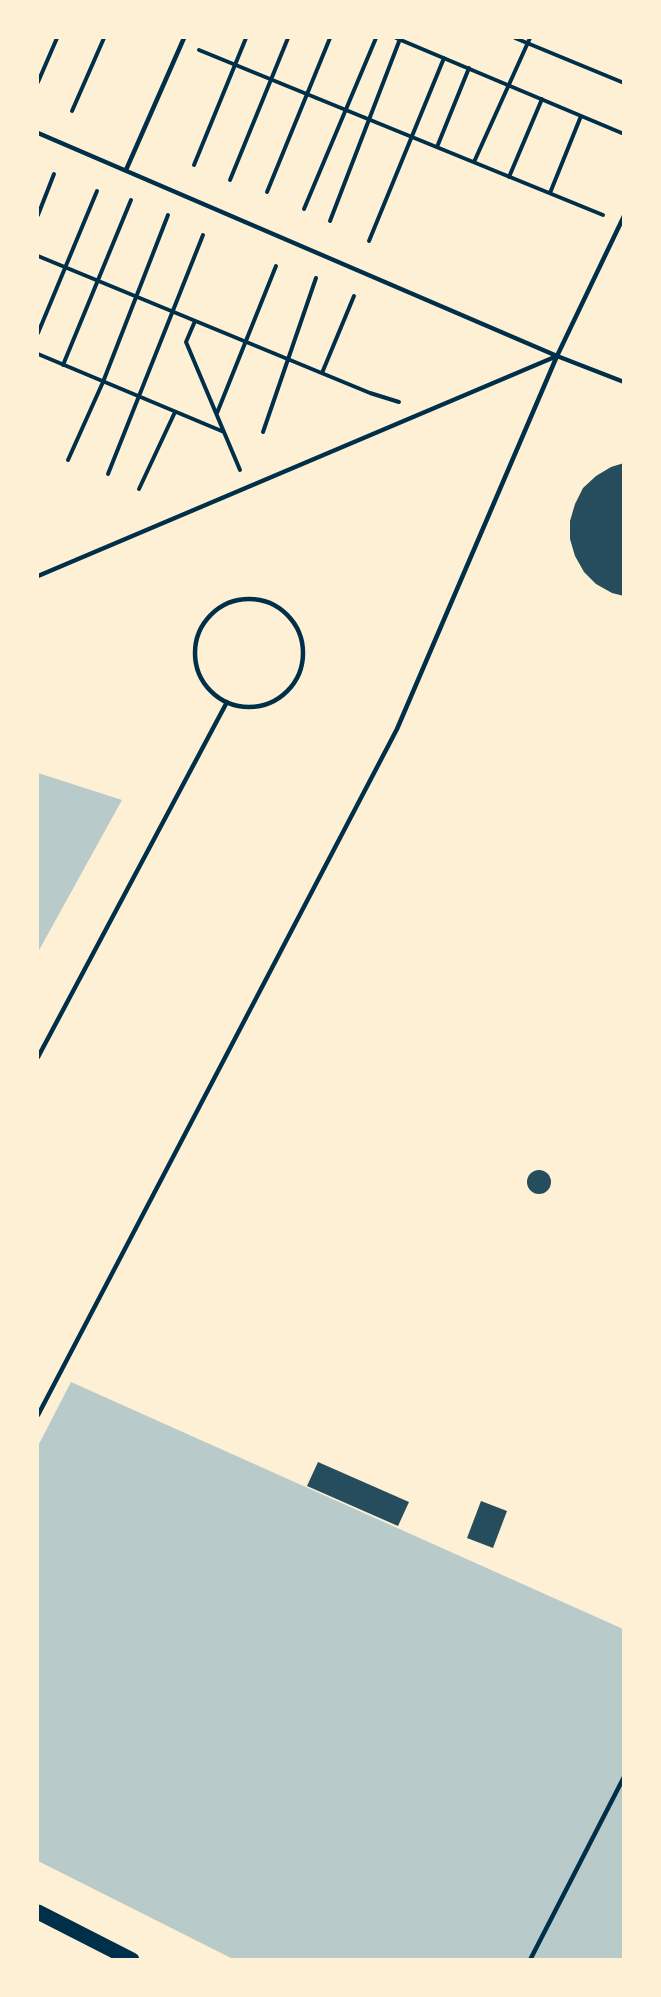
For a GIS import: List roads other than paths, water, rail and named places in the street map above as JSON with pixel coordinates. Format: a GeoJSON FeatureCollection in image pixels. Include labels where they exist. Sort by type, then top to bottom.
{"type":"FeatureCollection","features":[{"type":"Feature","properties":{"kind":"main road"},"geometry":{"type":"LineString","coordinates":[[38,1912],[132,1959]]}},
{"type":"Feature","properties":{"kind":"lane"},"geometry":{"type":"LineString","coordinates":[[126,170],[182,40]]}},
{"type":"Feature","properties":{"kind":"lane"},"geometry":{"type":"LineString","coordinates":[[38,133],[557,356],[624,382]]}},
{"type":"Feature","properties":{"kind":"lane"},"geometry":{"type":"LineString","coordinates":[[38,1415],[397,729],[557,356],[624,216]]}},
{"type":"Feature","properties":{"kind":"lane"},"geometry":{"type":"LineString","coordinates":[[38,576],[557,356]]}},
{"type":"Feature","properties":{"kind":"lane"},"geometry":{"type":"LineString","coordinates":[[248,599],[266,602],[287,615],[297,630],[303,655],[299,672],[291,687],[270,702],[245,707],[227,702],[212,692],[201,677],[196,660],[203,625],[215,612],[231,602],[248,599]]}},
{"type":"Feature","properties":{"kind":"lane"},"geometry":{"type":"LineString","coordinates":[[38,1056],[227,702]]}},
{"type":"Feature","properties":{"kind":"lane"},"geometry":{"type":"LineString","coordinates":[[531,1959],[624,1777]]}}]}
